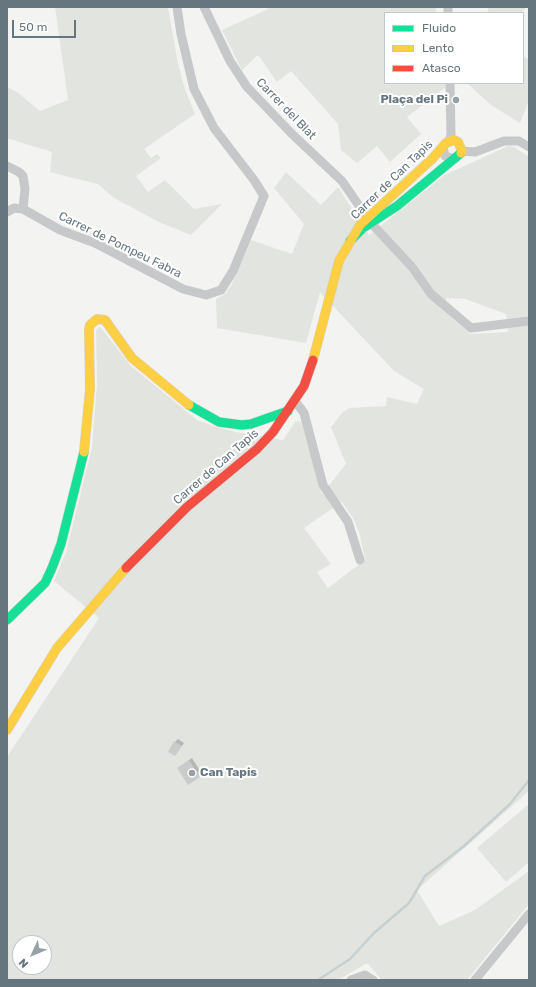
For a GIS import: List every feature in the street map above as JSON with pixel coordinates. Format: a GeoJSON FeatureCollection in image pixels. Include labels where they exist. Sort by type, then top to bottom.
{"type":"FeatureCollection","features":[{"type":"Feature","properties":{"kind":"street","name":"Carrer de Pompeu Fabra"},"geometry":{"type":"LineString","coordinates":[[23,209],[60,230],[95,243],[183,289],[206,295],[222,290],[233,271],[264,196],[254,180],[214,128],[194,89],[181,34],[178,7]]}},
{"type":"Feature","properties":{"kind":"street","name":"Carrer del Blat"},"geometry":{"type":"LineString","coordinates":[[204,7],[230,62],[247,87],[292,134],[333,172],[369,220],[412,267],[427,290],[467,325],[475,328],[529,321]]}},
{"type":"Feature","properties":{"kind":"street"},"geometry":{"type":"LineString","coordinates":[[450,84],[451,135],[446,144],[446,156],[450,159],[455,159]]}},
{"type":"Feature","properties":{"kind":"street"},"geometry":{"type":"LineString","coordinates":[[462,151],[475,152],[504,141],[519,141],[529,147]]}},
{"type":"Feature","properties":{"kind":"street"},"geometry":{"type":"LineString","coordinates":[[446,144],[458,142],[462,151]]}},
{"type":"Feature","properties":{"kind":"street","name":"Carrer de Can Tapis"},"geometry":{"type":"LineString","coordinates":[[7,730],[58,648],[99,598],[143,550],[187,507],[257,449],[273,432],[304,386],[312,363],[339,260],[350,241],[369,220],[434,158],[446,144]]}},
{"type":"Feature","properties":{"kind":"street"},"geometry":{"type":"LineString","coordinates":[[369,220],[397,206],[461,154],[462,151]]}},
{"type":"Feature","properties":{"kind":"street"},"geometry":{"type":"LineString","coordinates":[[7,166],[19,172],[23,176],[25,189],[23,209],[14,208],[7,212]]}},
{"type":"Feature","properties":{"kind":"street"},"geometry":{"type":"LineString","coordinates":[[7,620],[45,583],[61,544],[86,446],[90,389],[89,330],[94,321],[97,319],[105,320],[132,358],[186,403],[210,418],[219,422],[242,425],[251,424],[288,411]]}},
{"type":"Feature","properties":{"kind":"street"},"geometry":{"type":"LineString","coordinates":[[295,401],[304,413],[322,485],[348,522],[356,543],[360,560]]}},
{"type":"Feature","properties":{"kind":"street"},"geometry":{"type":"LineString","coordinates":[[475,980],[529,914]]}},
{"type":"Feature","properties":{"kind":"street"},"geometry":{"type":"LineString","coordinates":[[351,980],[361,975],[369,977]]}},
{"type":"Feature","properties":{"kind":"shaded area"},"geometry":{"type":"Polygon","coordinates":[[[55,7],[168,7],[178,64],[185,89],[195,114],[144,149],[151,158],[157,154],[161,158],[136,176],[148,192],[165,180],[194,209],[222,204],[191,235],[159,222],[114,198],[98,184],[50,172],[52,152],[7,138],[7,87],[17,92],[40,111],[68,100],[55,7]]]}},
{"type":"Feature","properties":{"kind":"shaded area"},"geometry":{"type":"Polygon","coordinates":[[[267,7],[436,7],[436,12],[384,12],[384,84],[445,84],[446,87],[407,117],[421,134],[390,162],[377,146],[357,163],[341,150],[338,124],[291,71],[277,82],[258,55],[242,70],[222,30],[268,9],[267,7]]]}},
{"type":"Feature","properties":{"kind":"shaded area"},"geometry":{"type":"Polygon","coordinates":[[[489,7],[526,7],[522,12],[487,12],[489,7]]]}},
{"type":"Feature","properties":{"kind":"shaded area"},"geometry":{"type":"Polygon","coordinates":[[[524,57],[529,60],[529,100],[520,123],[491,105],[468,84],[524,84],[524,57]]]}},
{"type":"Feature","properties":{"kind":"shaded area"},"geometry":{"type":"Polygon","coordinates":[[[508,146],[514,147],[529,157],[529,791],[417,890],[439,926],[475,910],[529,871],[529,904],[467,980],[382,980],[367,963],[338,980],[7,980],[7,757],[99,618],[54,581],[66,552],[92,447],[97,384],[96,330],[99,327],[102,329],[131,366],[197,420],[236,432],[283,440],[295,422],[300,421],[302,423],[322,494],[346,464],[331,427],[342,413],[349,408],[386,406],[387,397],[417,404],[424,389],[394,371],[320,292],[306,343],[217,328],[216,299],[225,294],[231,286],[251,240],[292,254],[304,224],[274,188],[286,172],[321,205],[338,187],[369,235],[445,175],[508,146]],[[447,298],[439,307],[470,334],[508,332],[506,314],[465,299],[447,298]],[[342,502],[304,528],[331,564],[317,572],[328,588],[365,560],[359,532],[353,518],[342,502]]]}},
{"type":"Feature","properties":{"kind":"shaded area"},"geometry":{"type":"Polygon","coordinates":[[[529,804],[529,862],[506,882],[477,848],[529,804]]]}},
{"type":"Feature","properties":{"kind":"building"},"geometry":{"type":"Polygon","coordinates":[[[174,741],[182,746],[175,756],[168,752],[174,741]]]}},
{"type":"Feature","properties":{"kind":"building","name":"Can Tapis"},"geometry":{"type":"Polygon","coordinates":[[[189,760],[200,777],[188,785],[177,768],[189,760]]]}},
{"type":"Feature","properties":{"kind":"waterway"},"geometry":{"type":"LineString","coordinates":[[318,980],[350,959],[374,933],[409,903],[425,876],[464,846],[510,804],[529,780]]}},
{"type":"Feature","properties":{"kind":"traffic: fast"},"geometry":{"type":"LineString","coordinates":[[350,241],[363,228],[397,206],[461,153]]}},
{"type":"Feature","properties":{"kind":"traffic: fast"},"geometry":{"type":"LineString","coordinates":[[189,405],[219,422],[242,425],[251,424],[288,411]]}},
{"type":"Feature","properties":{"kind":"traffic: fast"},"geometry":{"type":"LineString","coordinates":[[7,620],[45,583],[52,568],[61,544],[84,452]]}},
{"type":"Feature","properties":{"kind":"traffic: slow"},"geometry":{"type":"LineString","coordinates":[[313,360],[339,261],[360,225],[433,158],[446,143],[454,140],[458,142],[462,151],[461,153]]}},
{"type":"Feature","properties":{"kind":"traffic: slow"},"geometry":{"type":"LineString","coordinates":[[84,452],[90,389],[89,330],[90,325],[97,319],[105,320],[132,358],[189,405]]}},
{"type":"Feature","properties":{"kind":"traffic: slow"},"geometry":{"type":"LineString","coordinates":[[7,730],[57,648],[126,568]]}},
{"type":"Feature","properties":{"kind":"traffic: jam"},"geometry":{"type":"LineString","coordinates":[[126,568],[187,507],[257,449],[273,432],[304,386],[313,360]]}},
{"type":"Feature","properties":{"kind":"place","name":"Plaça del Pi"},"geometry":{"type":"Point","coordinates":[456,100]}},
{"type":"Feature","properties":{"kind":"place","name":"Can Tapis"},"geometry":{"type":"Point","coordinates":[192,773]}}]}
